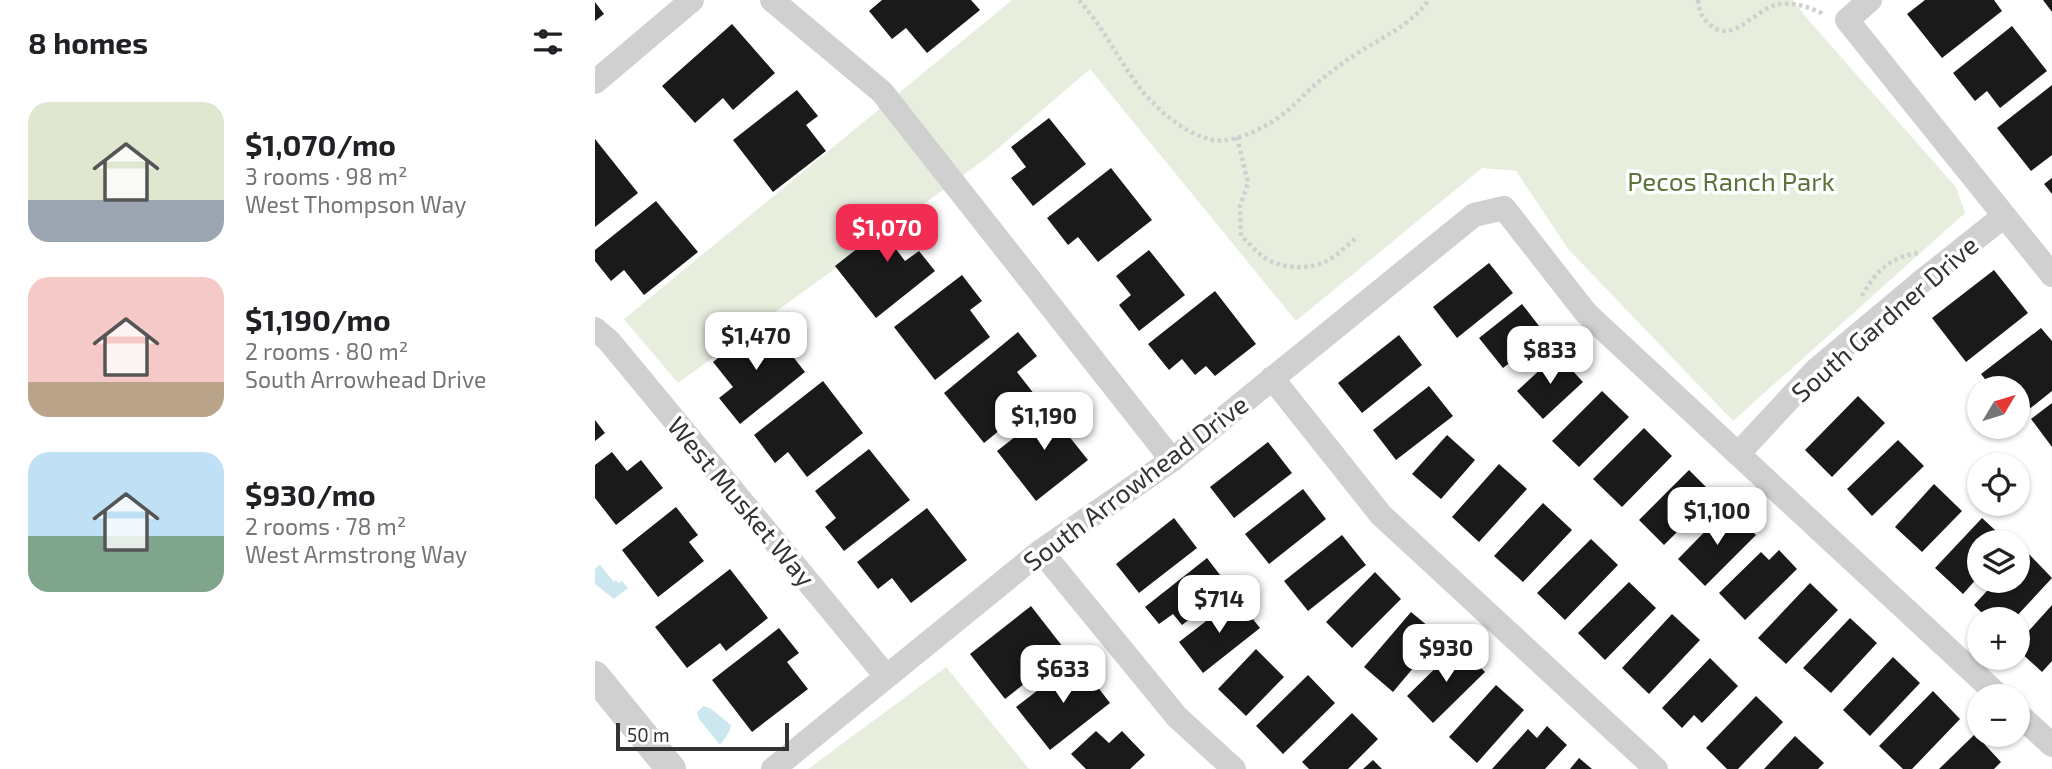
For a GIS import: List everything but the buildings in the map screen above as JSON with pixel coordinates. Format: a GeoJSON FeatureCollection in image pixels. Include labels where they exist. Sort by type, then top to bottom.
{"type":"FeatureCollection","features":[{"type":"Feature","properties":{"kind":"street"},"geometry":{"type":"LineString","coordinates":[[595,82],[692,0]]}},
{"type":"Feature","properties":{"kind":"street"},"geometry":{"type":"LineString","coordinates":[[772,0],[882,92],[1172,460]]}},
{"type":"Feature","properties":{"kind":"street"},"geometry":{"type":"LineString","coordinates":[[1870,0],[1836,22],[2052,275]]}},
{"type":"Feature","properties":{"kind":"street","name":"South Arrowhead Drive"},"geometry":{"type":"LineString","coordinates":[[773,769],[1041,551],[1172,460],[1474,215],[1504,208],[1586,313],[1738,454]]}},
{"type":"Feature","properties":{"kind":"street","name":"South Gardner Drive"},"geometry":{"type":"LineString","coordinates":[[1738,454],[1817,370],[2004,216]]}},
{"type":"Feature","properties":{"kind":"street","name":"West Musket Way"},"geometry":{"type":"LineString","coordinates":[[595,329],[609,341],[886,676]]}},
{"type":"Feature","properties":{"kind":"street"},"geometry":{"type":"LineString","coordinates":[[1272,378],[1381,515],[1656,769]]}},
{"type":"Feature","properties":{"kind":"street"},"geometry":{"type":"LineString","coordinates":[[1738,454],[1986,684]]}},
{"type":"Feature","properties":{"kind":"street"},"geometry":{"type":"LineString","coordinates":[[1041,551],[1177,717],[1234,769]]}},
{"type":"Feature","properties":{"kind":"street"},"geometry":{"type":"LineString","coordinates":[[595,676],[671,769]]}},
{"type":"Feature","properties":{"kind":"street"},"geometry":{"type":"LineString","coordinates":[[2030,724],[2052,745]]}},
{"type":"Feature","properties":{"kind":"path"},"geometry":{"type":"LineString","coordinates":[[1079,0],[1096,19],[1141,90],[1182,126],[1212,140],[1237,137],[1273,122],[1352,56],[1389,36],[1414,17],[1429,0]]}},
{"type":"Feature","properties":{"kind":"path"},"geometry":{"type":"LineString","coordinates":[[1698,0],[1701,14],[1707,23],[1718,31],[1732,31],[1765,9],[1789,3],[1811,7],[1836,22]]}},
{"type":"Feature","properties":{"kind":"path"},"geometry":{"type":"LineString","coordinates":[[1237,137],[1248,183],[1240,206],[1241,236],[1262,256],[1300,268],[1313,266],[1331,258],[1358,237]]}},
{"type":"Feature","properties":{"kind":"path"},"geometry":{"type":"LineString","coordinates":[[1862,296],[1874,276],[1889,262],[1909,255],[1925,254]]}},
{"type":"Feature","properties":{"kind":"green space","name":"Pecos Ranch Park"},"geometry":{"type":"Polygon","coordinates":[[[1012,0],[1793,0],[1956,187],[1965,213],[1733,421],[1569,250],[1516,171],[1482,168],[1296,321],[1090,69],[988,157],[678,383],[624,319],[1012,0]]]}},
{"type":"Feature","properties":{"kind":"green space"},"geometry":{"type":"Polygon","coordinates":[[[946,667],[1029,769],[808,769],[946,667]]]}},
{"type":"Feature","properties":{"kind":"water"},"geometry":{"type":"Polygon","coordinates":[[[600,565],[614,582],[622,581],[628,588],[614,599],[595,584],[595,569],[600,565]]]}},
{"type":"Feature","properties":{"kind":"water"},"geometry":{"type":"Polygon","coordinates":[[[703,706],[710,708],[731,725],[720,745],[699,719],[697,712],[703,706]]]}}]}
